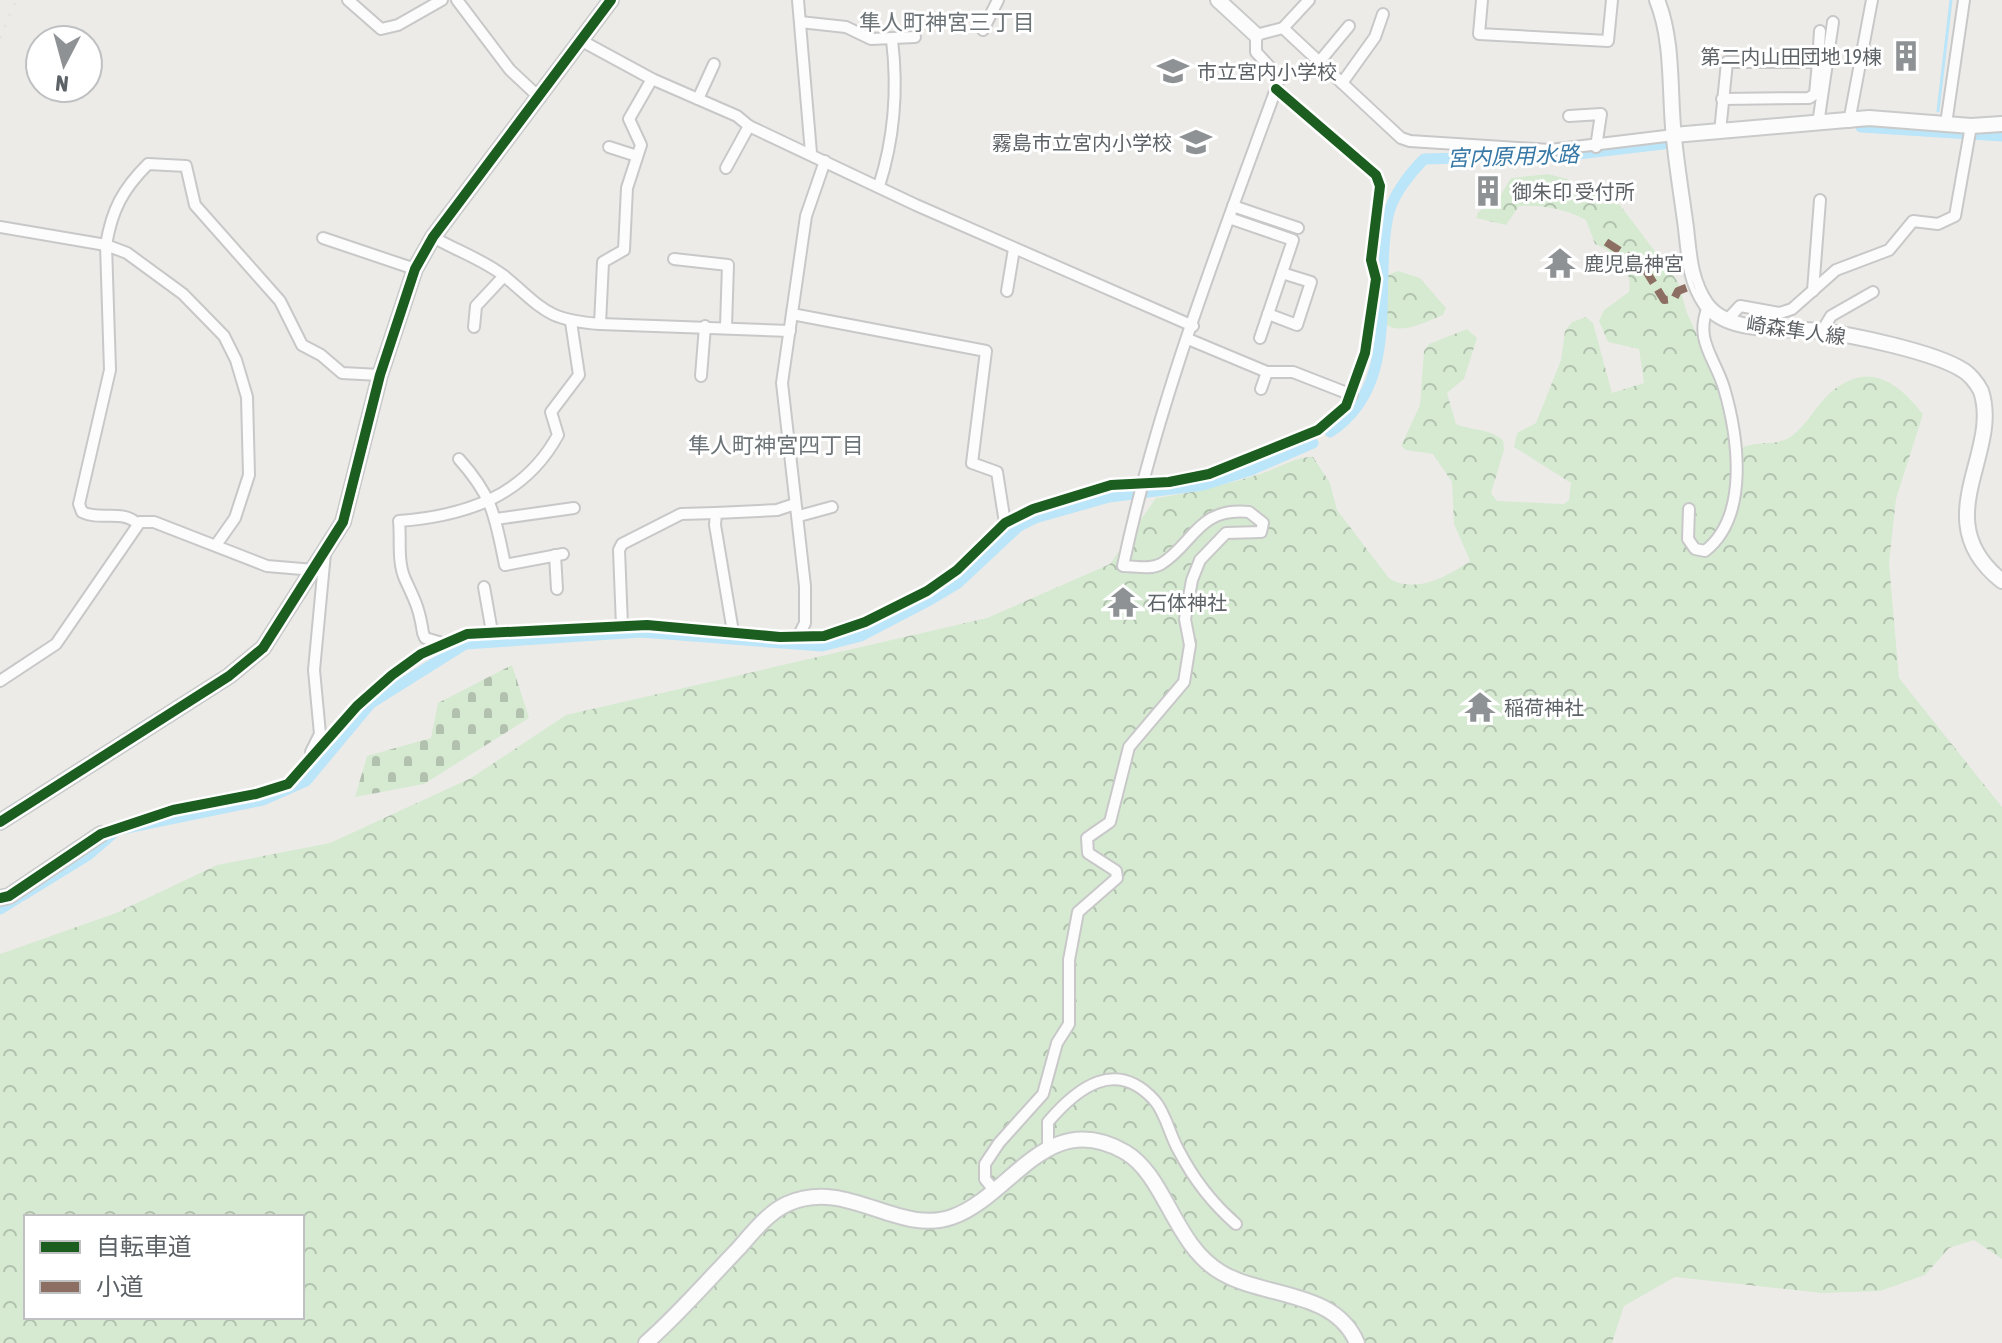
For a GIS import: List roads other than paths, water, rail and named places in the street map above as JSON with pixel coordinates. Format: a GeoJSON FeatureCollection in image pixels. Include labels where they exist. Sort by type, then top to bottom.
{"type":"FeatureCollection","features":[{"type":"Feature","properties":{"kind":"street"},"geometry":{"type":"LineString","coordinates":[[348,0],[375,26],[384,29],[442,0]]}},
{"type":"Feature","properties":{"kind":"street"},"geometry":{"type":"LineString","coordinates":[[457,0],[510,70],[540,98]]}},
{"type":"Feature","properties":{"kind":"street"},"geometry":{"type":"LineString","coordinates":[[0,822],[249,662],[263,648],[325,553],[348,508],[380,375],[415,269],[433,237],[611,0]]}},
{"type":"Feature","properties":{"kind":"street"},"geometry":{"type":"LineString","coordinates":[[798,0],[811,153]]}},
{"type":"Feature","properties":{"kind":"street"},"geometry":{"type":"LineString","coordinates":[[983,30],[998,0]]}},
{"type":"Feature","properties":{"kind":"street"},"geometry":{"type":"LineString","coordinates":[[994,1190],[985,1179],[985,1164],[999,1143],[1043,1094],[1057,1043],[1069,1024],[1069,960],[1078,912],[1117,878],[1116,871],[1088,853],[1087,838],[1110,822],[1129,747],[1184,682],[1190,645],[1185,619],[1187,600],[1200,560],[1226,533],[1261,532],[1263,523],[1249,512],[1216,516],[1197,527],[1161,564],[1123,566],[1142,484],[1188,339],[1279,77],[1256,52],[1256,35],[1218,0]]}},
{"type":"Feature","properties":{"kind":"street"},"geometry":{"type":"LineString","coordinates":[[1256,35],[1283,28],[1309,0]]}},
{"type":"Feature","properties":{"kind":"street"},"geometry":{"type":"LineString","coordinates":[[1482,0],[1479,34],[1608,41],[1612,0]]}},
{"type":"Feature","properties":{"kind":"street"},"geometry":{"type":"LineString","coordinates":[[1849,122],[1872,0]]}},
{"type":"Feature","properties":{"kind":"street"},"geometry":{"type":"LineString","coordinates":[[1946,124],[1964,0]]}},
{"type":"Feature","properties":{"kind":"street"},"geometry":{"type":"LineString","coordinates":[[1662,3],[1674,135],[1694,285],[1708,307],[1701,335],[1723,386],[1736,462],[1731,509],[1723,531],[1705,551],[1695,549],[1688,539],[1689,509]]}},
{"type":"Feature","properties":{"kind":"street"},"geometry":{"type":"LineString","coordinates":[[1342,83],[1375,37],[1383,14]]}},
{"type":"Feature","properties":{"kind":"street"},"geometry":{"type":"LineString","coordinates":[[800,22],[846,27],[865,38],[892,40],[915,37]]}},
{"type":"Feature","properties":{"kind":"street"},"geometry":{"type":"LineString","coordinates":[[1818,124],[1833,22]]}},
{"type":"Feature","properties":{"kind":"street"},"geometry":{"type":"LineString","coordinates":[[1320,61],[1349,26]]}},
{"type":"Feature","properties":{"kind":"street"},"geometry":{"type":"LineString","coordinates":[[1283,28],[1401,138],[1410,141],[1519,149],[1596,147],[1674,135],[1869,118],[1946,124],[1970,133],[2002,124]]}},
{"type":"Feature","properties":{"kind":"street"},"geometry":{"type":"LineString","coordinates":[[1722,99],[1809,98],[1815,94],[1820,31]]}},
{"type":"Feature","properties":{"kind":"street"},"geometry":{"type":"LineString","coordinates":[[879,186],[889,155],[893,125],[892,40]]}},
{"type":"Feature","properties":{"kind":"street"},"geometry":{"type":"LineString","coordinates":[[582,41],[652,79],[737,116],[749,126],[1014,249],[1193,326]]}},
{"type":"Feature","properties":{"kind":"street"},"geometry":{"type":"LineString","coordinates":[[1720,132],[1727,62],[1818,62]]}},
{"type":"Feature","properties":{"kind":"street"},"geometry":{"type":"LineString","coordinates":[[698,99],[714,64]]}},
{"type":"Feature","properties":{"kind":"street"},"geometry":{"type":"LineString","coordinates":[[600,324],[602,265],[607,257],[624,250],[627,188],[640,137],[629,119],[652,79]]}},
{"type":"Feature","properties":{"kind":"street"},"geometry":{"type":"LineString","coordinates":[[0,898],[9,896],[101,834],[173,810],[256,794],[288,784],[357,706],[392,675],[442,643],[467,634],[622,626],[824,636],[850,628],[927,591],[957,570],[1005,523],[1033,509],[1083,493],[1191,479],[1265,454],[1326,425],[1341,412],[1352,395],[1365,353],[1376,279],[1371,260],[1380,186],[1376,175],[1276,89]]}},
{"type":"Feature","properties":{"kind":"street"},"geometry":{"type":"LineString","coordinates":[[1569,116],[1601,114],[1596,147]]}},
{"type":"Feature","properties":{"kind":"street"},"geometry":{"type":"LineString","coordinates":[[726,168],[749,126]]}},
{"type":"Feature","properties":{"kind":"street"},"geometry":{"type":"LineString","coordinates":[[1728,319],[1740,306],[1780,313],[1792,309],[1852,261],[1889,250],[1913,221],[1938,224],[1955,216],[1970,133]]}},
{"type":"Feature","properties":{"kind":"street"},"geometry":{"type":"LineString","coordinates":[[609,147],[637,156]]}},
{"type":"Feature","properties":{"kind":"street"},"geometry":{"type":"LineString","coordinates":[[798,637],[806,614],[799,516],[795,504],[782,383],[808,206],[825,161]]}},
{"type":"Feature","properties":{"kind":"street"},"geometry":{"type":"LineString","coordinates":[[314,570],[267,566],[154,522],[137,523],[118,514],[90,516],[82,512],[79,504],[110,370],[106,245],[117,200],[148,164],[186,166],[195,205],[280,301],[302,345],[343,374],[380,375]]}},
{"type":"Feature","properties":{"kind":"street"},"geometry":{"type":"LineString","coordinates":[[1813,291],[1820,200]]}},
{"type":"Feature","properties":{"kind":"street"},"geometry":{"type":"LineString","coordinates":[[1233,206],[1298,228]]}},
{"type":"Feature","properties":{"kind":"street"},"geometry":{"type":"LineString","coordinates":[[1229,218],[1293,240],[1260,338]]}},
{"type":"Feature","properties":{"kind":"street"},"geometry":{"type":"LineString","coordinates":[[0,227],[106,245],[138,259],[200,309],[224,336],[242,376],[250,430],[248,487],[235,518],[216,545]]}},
{"type":"Feature","properties":{"kind":"street"},"geometry":{"type":"LineString","coordinates":[[433,237],[504,276],[516,290],[548,312],[571,322],[790,331]]}},
{"type":"Feature","properties":{"kind":"street"},"geometry":{"type":"LineString","coordinates":[[323,238],[415,269]]}},
{"type":"Feature","properties":{"kind":"street"},"geometry":{"type":"LineString","coordinates":[[1007,291],[1014,249]]}},
{"type":"Feature","properties":{"kind":"street"},"geometry":{"type":"LineString","coordinates":[[674,259],[728,265],[726,326]]}},
{"type":"Feature","properties":{"kind":"street"},"geometry":{"type":"LineString","coordinates":[[1268,314],[1297,325],[1311,282],[1282,273]]}},
{"type":"Feature","properties":{"kind":"street"},"geometry":{"type":"LineString","coordinates":[[474,327],[476,306],[504,276]]}},
{"type":"Feature","properties":{"kind":"street"},"geometry":{"type":"LineString","coordinates":[[1822,331],[1831,316],[1873,292]]}},
{"type":"Feature","properties":{"kind":"street","name":"崎森隼人線"},"geometry":{"type":"LineString","coordinates":[[1708,307],[1728,319],[1762,327],[1822,331],[1935,357],[1962,369],[1988,402],[1992,428],[1971,515],[1972,538],[1985,566],[2002,581]]}},
{"type":"Feature","properties":{"kind":"street"},"geometry":{"type":"LineString","coordinates":[[792,314],[986,350],[972,463],[997,472],[1005,523]]}},
{"type":"Feature","properties":{"kind":"street"},"geometry":{"type":"LineString","coordinates":[[442,643],[425,638],[423,633],[418,599],[405,579],[400,559],[399,521],[446,517],[490,501],[501,496],[537,463],[558,437],[551,412],[579,373],[571,322]]}},
{"type":"Feature","properties":{"kind":"street"},"geometry":{"type":"LineString","coordinates":[[701,376],[705,326]]}},
{"type":"Feature","properties":{"kind":"street"},"geometry":{"type":"LineString","coordinates":[[1188,339],[1267,372],[1293,372],[1352,395]]}},
{"type":"Feature","properties":{"kind":"street"},"geometry":{"type":"LineString","coordinates":[[1261,389],[1267,372]]}},
{"type":"Feature","properties":{"kind":"street"},"geometry":{"type":"LineString","coordinates":[[459,459],[481,483],[490,501],[505,565],[559,554],[557,589]]}},
{"type":"Feature","properties":{"kind":"street"},"geometry":{"type":"LineString","coordinates":[[622,626],[619,550],[622,544],[681,514],[770,511],[795,504]]}},
{"type":"Feature","properties":{"kind":"street"},"geometry":{"type":"LineString","coordinates":[[799,516],[832,507]]}},
{"type":"Feature","properties":{"kind":"street"},"geometry":{"type":"LineString","coordinates":[[496,519],[574,508]]}},
{"type":"Feature","properties":{"kind":"street"},"geometry":{"type":"LineString","coordinates":[[716,513],[715,525],[733,632]]}},
{"type":"Feature","properties":{"kind":"street"},"geometry":{"type":"LineString","coordinates":[[0,681],[56,644],[137,523]]}},
{"type":"Feature","properties":{"kind":"street"},"geometry":{"type":"LineString","coordinates":[[305,765],[320,734],[314,670],[325,553]]}},
{"type":"Feature","properties":{"kind":"street"},"geometry":{"type":"LineString","coordinates":[[484,587],[492,632]]}},
{"type":"Feature","properties":{"kind":"street"},"geometry":{"type":"LineString","coordinates":[[1048,1149],[1048,1122],[1071,1096],[1092,1083],[1115,1079],[1139,1087],[1157,1103],[1179,1153],[1199,1182],[1236,1224]]}},
{"type":"Feature","properties":{"kind":"street"},"geometry":{"type":"LineString","coordinates":[[646,1343],[762,1224],[786,1204],[808,1198],[845,1198],[923,1221],[948,1219],[968,1211],[1020,1166],[1048,1149],[1082,1140],[1125,1152],[1146,1173],[1200,1257],[1244,1284],[1304,1299],[1329,1310],[1357,1343]]}},
{"type":"Feature","properties":{"kind":"waterway"},"geometry":{"type":"LineString","coordinates":[[1938,111],[1951,0]]}},
{"type":"Feature","properties":{"kind":"waterway","name":"宮内原用水路"},"geometry":{"type":"LineString","coordinates":[[1861,127],[2002,136]]}},
{"type":"Feature","properties":{"kind":"waterway","name":"宮内原用水路"},"geometry":{"type":"LineString","coordinates":[[1330,432],[1353,412],[1368,388],[1381,333],[1388,216],[1402,185],[1424,159],[1569,155],[1663,144]]}},
{"type":"Feature","properties":{"kind":"waterway","name":"宮内原用水路"},"geometry":{"type":"LineString","coordinates":[[0,909],[88,855],[117,830],[263,800],[306,781],[371,703],[465,644],[641,632],[822,646],[861,636],[958,583],[1019,526],[1035,518],[1109,497],[1203,485],[1251,470],[1313,443]]}},
{"type":"Feature","properties":{"kind":"railway"},"geometry":{"type":"LineString","coordinates":[[0,38],[16,0]]}},
{"type":"Feature","properties":{"kind":"place","name":"第二内山田団地 19棟"},"geometry":{"type":"Point","coordinates":[1906,56]}},
{"type":"Feature","properties":{"kind":"place","name":"市立宮内小学校"},"geometry":{"type":"Point","coordinates":[1173,71]}},
{"type":"Feature","properties":{"kind":"place","name":"霧島市立宮内小学校"},"geometry":{"type":"Point","coordinates":[1196,142]}},
{"type":"Feature","properties":{"kind":"place","name":"御朱印 受付所"},"geometry":{"type":"Point","coordinates":[1488,191]}},
{"type":"Feature","properties":{"kind":"place","name":"鹿児島神宮"},"geometry":{"type":"Point","coordinates":[1560,263]}},
{"type":"Feature","properties":{"kind":"place","name":"石体神社"},"geometry":{"type":"Point","coordinates":[1123,602]}},
{"type":"Feature","properties":{"kind":"place","name":"稲荷神社"},"geometry":{"type":"Point","coordinates":[1480,707]}},
{"type":"Feature","properties":{"kind":"district","name":"隼人町神宮三丁目"},"geometry":{"type":"Point","coordinates":[947,22]}},
{"type":"Feature","properties":{"kind":"district","name":"隼人町神宮四丁目"},"geometry":{"type":"Point","coordinates":[776,445]}}]}
